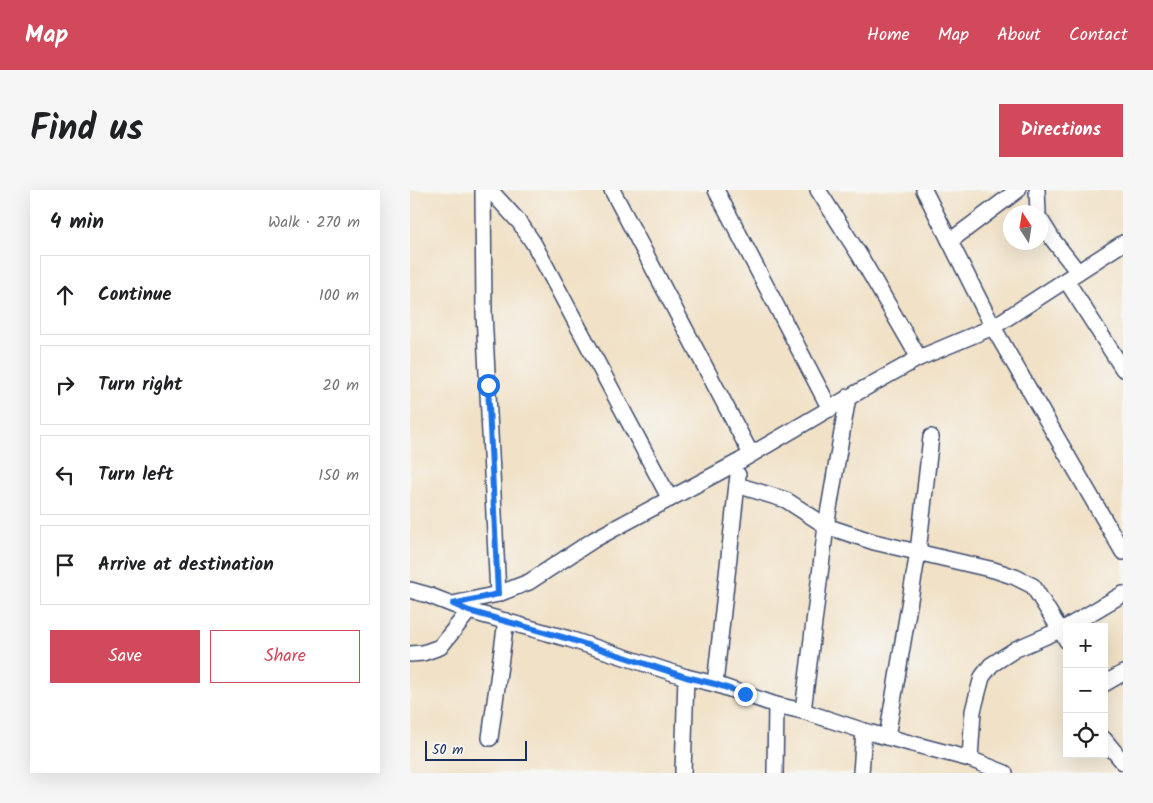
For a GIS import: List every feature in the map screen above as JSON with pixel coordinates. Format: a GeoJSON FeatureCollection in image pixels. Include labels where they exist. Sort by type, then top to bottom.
{"type":"FeatureCollection","features":[{"type":"Feature","properties":{"kind":"street"},"geometry":{"type":"LineString","coordinates":[[483,190],[484,313],[498,594]]}},
{"type":"Feature","properties":{"kind":"street"},"geometry":{"type":"LineString","coordinates":[[490,190],[520,223],[534,244],[670,499]]}},
{"type":"Feature","properties":{"kind":"street"},"geometry":{"type":"LineString","coordinates":[[612,190],[746,458],[737,485],[715,684]]}},
{"type":"Feature","properties":{"kind":"street"},"geometry":{"type":"LineString","coordinates":[[716,190],[830,409]]}},
{"type":"Feature","properties":{"kind":"street"},"geometry":{"type":"LineString","coordinates":[[818,190],[860,256],[919,358]]}},
{"type":"Feature","properties":{"kind":"street"},"geometry":{"type":"LineString","coordinates":[[924,190],[993,327],[1123,552]]}},
{"type":"Feature","properties":{"kind":"street"},"geometry":{"type":"LineString","coordinates":[[950,241],[1018,190]]}},
{"type":"Feature","properties":{"kind":"street"},"geometry":{"type":"LineString","coordinates":[[1037,190],[1038,205]]}},
{"type":"Feature","properties":{"kind":"street"},"geometry":{"type":"LineString","coordinates":[[1048,232],[1123,369]]}},
{"type":"Feature","properties":{"kind":"street"},"geometry":{"type":"LineString","coordinates":[[453,604],[498,594],[529,582],[588,543],[746,458],[848,397],[919,358],[993,327],[1123,243]]}},
{"type":"Feature","properties":{"kind":"street"},"geometry":{"type":"LineString","coordinates":[[803,711],[826,526],[848,397]]}},
{"type":"Feature","properties":{"kind":"street"},"geometry":{"type":"LineString","coordinates":[[886,737],[918,552],[930,437]]}},
{"type":"Feature","properties":{"kind":"street"},"geometry":{"type":"LineString","coordinates":[[737,485],[786,500],[826,526],[874,542],[994,570],[1015,577],[1033,586],[1063,628]]}},
{"type":"Feature","properties":{"kind":"street"},"geometry":{"type":"LineString","coordinates":[[410,590],[469,611],[569,639],[776,705],[970,759],[1004,773]]}},
{"type":"Feature","properties":{"kind":"street"},"geometry":{"type":"LineString","coordinates":[[1078,623],[1123,594]]}},
{"type":"Feature","properties":{"kind":"street"},"geometry":{"type":"LineString","coordinates":[[410,654],[423,653],[440,647],[469,611]]}},
{"type":"Feature","properties":{"kind":"street"},"geometry":{"type":"LineString","coordinates":[[490,738],[506,621]]}},
{"type":"Feature","properties":{"kind":"street"},"geometry":{"type":"LineString","coordinates":[[970,759],[973,711],[982,677],[991,665],[1016,649],[1063,632]]}},
{"type":"Feature","properties":{"kind":"street"},"geometry":{"type":"LineString","coordinates":[[1108,682],[1123,673]]}},
{"type":"Feature","properties":{"kind":"street"},"geometry":{"type":"LineString","coordinates":[[683,773],[686,677]]}},
{"type":"Feature","properties":{"kind":"street"},"geometry":{"type":"LineString","coordinates":[[775,773],[776,705]]}},
{"type":"Feature","properties":{"kind":"street"},"geometry":{"type":"LineString","coordinates":[[861,773],[864,731]]}},
{"type":"Feature","properties":{"kind":"street"},"geometry":{"type":"LineString","coordinates":[[1108,744],[1123,762]]}},
{"type":"Feature","properties":{"kind":"route"},"geometry":{"type":"LineString","coordinates":[[488,385],[498,594],[453,604],[469,611],[569,639],[745,694]]}}]}
